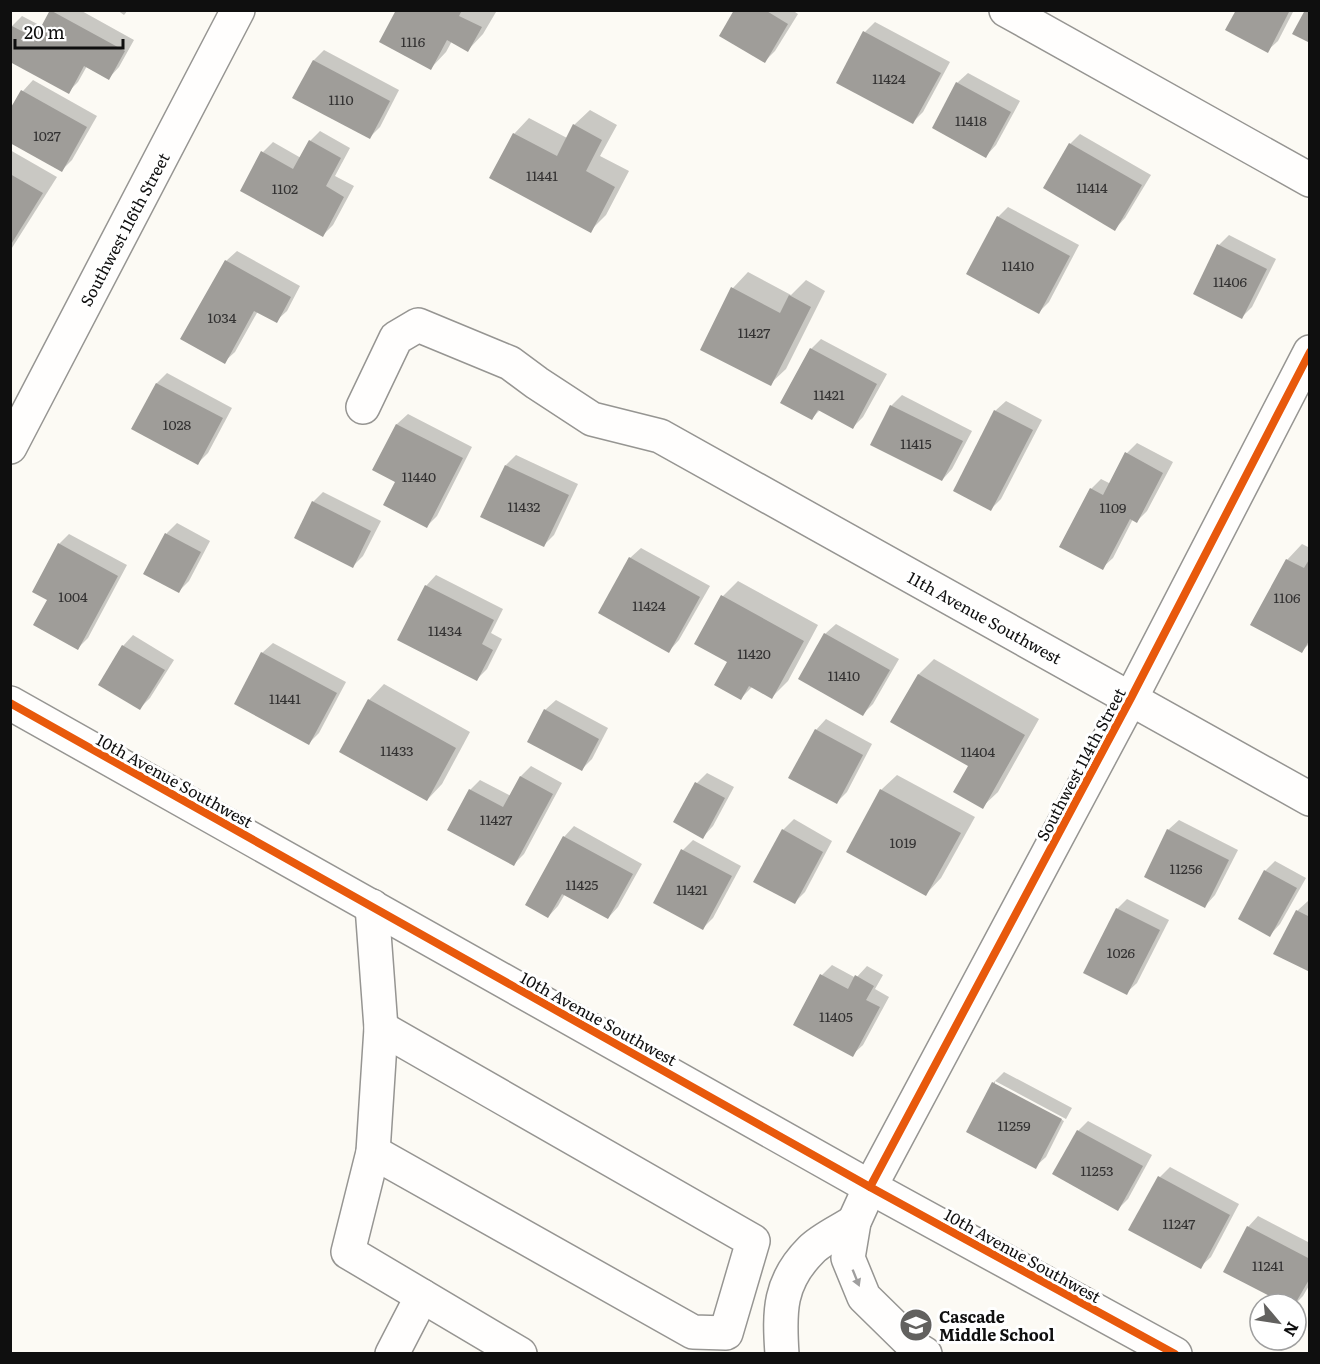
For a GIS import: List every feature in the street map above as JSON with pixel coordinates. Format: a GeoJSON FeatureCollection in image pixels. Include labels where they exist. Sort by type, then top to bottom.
{"type":"FeatureCollection","features":[{"type":"Feature","properties":{"kind":"street","name":"Southwest 116th Street"},"geometry":{"type":"LineString","coordinates":[[10,447],[238,10]]}},
{"type":"Feature","properties":{"kind":"street"},"geometry":{"type":"LineString","coordinates":[[1006,10],[1310,180]]}},
{"type":"Feature","properties":{"kind":"street","name":"11th Avenue Southwest"},"geometry":{"type":"LineString","coordinates":[[363,406],[396,338],[418,325],[464,342],[510,363],[592,419],[660,436],[1310,799]]}},
{"type":"Feature","properties":{"kind":"street","name":"Southwest 114th Street"},"geometry":{"type":"LineString","coordinates":[[925,1353],[864,1297],[848,1258],[854,1222],[870,1187],[1131,698],[1310,352]]}},
{"type":"Feature","properties":{"kind":"street","name":"10th Avenue Southwest"},"geometry":{"type":"LineString","coordinates":[[10,703],[870,1187],[1175,1353]]}},
{"type":"Feature","properties":{"kind":"street"},"geometry":{"type":"LineString","coordinates":[[372,906],[381,1028],[373,1152],[348,1252],[520,1353]]}},
{"type":"Feature","properties":{"kind":"street"},"geometry":{"type":"LineString","coordinates":[[373,1152],[693,1332],[726,1333],[753,1241],[381,1028]]}},
{"type":"Feature","properties":{"kind":"street"},"geometry":{"type":"LineString","coordinates":[[782,1353],[779,1318],[788,1279],[812,1249],[854,1222]]}},
{"type":"Feature","properties":{"kind":"street"},"geometry":{"type":"LineString","coordinates":[[392,1353],[422,1296]]}},
{"type":"Feature","properties":{"kind":"building"},"geometry":{"type":"Polygon","coordinates":[[[50,10],[125,51],[109,80],[84,66],[69,94],[10,62],[10,25],[35,38],[50,10]]]}},
{"type":"Feature","properties":{"kind":"building"},"geometry":{"type":"Polygon","coordinates":[[[396,10],[462,10],[459,16],[482,27],[468,52],[447,40],[431,70],[379,42],[396,10]]]}},
{"type":"Feature","properties":{"kind":"building"},"geometry":{"type":"Polygon","coordinates":[[[734,10],[765,10],[788,24],[765,63],[719,36],[734,10]]]}},
{"type":"Feature","properties":{"kind":"building"},"geometry":{"type":"Polygon","coordinates":[[[1236,10],[1290,10],[1268,53],[1225,30],[1236,10]]]}},
{"type":"Feature","properties":{"kind":"building"},"geometry":{"type":"Polygon","coordinates":[[[1305,10],[1310,10],[1310,43],[1292,34],[1305,10]]]}},
{"type":"Feature","properties":{"kind":"building"},"geometry":{"type":"Polygon","coordinates":[[[863,31],[941,73],[913,124],[836,83],[863,31]]]}},
{"type":"Feature","properties":{"kind":"building"},"geometry":{"type":"Polygon","coordinates":[[[313,60],[390,101],[370,139],[292,98],[313,60]]]}},
{"type":"Feature","properties":{"kind":"building"},"geometry":{"type":"Polygon","coordinates":[[[956,82],[1011,112],[986,158],[932,128],[956,82]]]}},
{"type":"Feature","properties":{"kind":"building"},"geometry":{"type":"Polygon","coordinates":[[[21,90],[87,127],[62,172],[10,143],[10,109],[21,90]]]}},
{"type":"Feature","properties":{"kind":"building"},"geometry":{"type":"Polygon","coordinates":[[[573,124],[602,140],[586,171],[615,187],[591,233],[489,178],[513,133],[557,156],[573,124]]]}},
{"type":"Feature","properties":{"kind":"building"},"geometry":{"type":"Polygon","coordinates":[[[309,140],[341,158],[326,186],[344,197],[323,237],[240,191],[261,151],[293,169],[309,140]]]}},
{"type":"Feature","properties":{"kind":"building"},"geometry":{"type":"Polygon","coordinates":[[[1069,143],[1142,185],[1115,231],[1043,188],[1069,143]]]}},
{"type":"Feature","properties":{"kind":"building"},"geometry":{"type":"Polygon","coordinates":[[[10,174],[43,193],[10,246],[10,174]]]}},
{"type":"Feature","properties":{"kind":"building"},"geometry":{"type":"Polygon","coordinates":[[[997,216],[1070,256],[1039,314],[966,274],[997,216]]]}},
{"type":"Feature","properties":{"kind":"building"},"geometry":{"type":"Polygon","coordinates":[[[1217,244],[1267,269],[1242,319],[1193,294],[1217,244]]]}},
{"type":"Feature","properties":{"kind":"building"},"geometry":{"type":"Polygon","coordinates":[[[225,260],[291,297],[277,323],[254,311],[225,364],[180,339],[225,260]]]}},
{"type":"Feature","properties":{"kind":"building"},"geometry":{"type":"Polygon","coordinates":[[[731,287],[780,313],[789,295],[811,307],[771,386],[700,350],[731,287]]]}},
{"type":"Feature","properties":{"kind":"building"},"geometry":{"type":"Polygon","coordinates":[[[810,348],[877,384],[853,429],[818,410],[812,420],[780,403],[810,348]]]}},
{"type":"Feature","properties":{"kind":"building"},"geometry":{"type":"Polygon","coordinates":[[[156,383],[223,418],[198,465],[131,429],[156,383]]]}},
{"type":"Feature","properties":{"kind":"building"},"geometry":{"type":"Polygon","coordinates":[[[890,405],[963,441],[942,481],[870,445],[890,405]]]}},
{"type":"Feature","properties":{"kind":"building"},"geometry":{"type":"Polygon","coordinates":[[[994,410],[1033,430],[991,511],[953,491],[994,410]]]}},
{"type":"Feature","properties":{"kind":"building"},"geometry":{"type":"Polygon","coordinates":[[[396,424],[463,458],[427,528],[383,505],[395,482],[372,470],[396,424]]]}},
{"type":"Feature","properties":{"kind":"building"},"geometry":{"type":"Polygon","coordinates":[[[1125,452],[1163,473],[1137,523],[1130,519],[1103,570],[1059,547],[1090,488],[1103,495],[1125,452]]]}},
{"type":"Feature","properties":{"kind":"building"},"geometry":{"type":"Polygon","coordinates":[[[505,465],[569,495],[544,547],[480,517],[505,465]]]}},
{"type":"Feature","properties":{"kind":"building"},"geometry":{"type":"Polygon","coordinates":[[[312,501],[371,531],[353,568],[294,538],[312,501]]]}},
{"type":"Feature","properties":{"kind":"building"},"geometry":{"type":"Polygon","coordinates":[[[165,533],[201,552],[179,593],[143,574],[165,533]]]}},
{"type":"Feature","properties":{"kind":"building"},"geometry":{"type":"Polygon","coordinates":[[[58,543],[118,576],[78,650],[33,625],[47,600],[32,592],[58,543]]]}},
{"type":"Feature","properties":{"kind":"building"},"geometry":{"type":"Polygon","coordinates":[[[629,557],[700,597],[669,653],[598,613],[629,557]]]}},
{"type":"Feature","properties":{"kind":"building"},"geometry":{"type":"Polygon","coordinates":[[[1310,558],[1310,639],[1302,653],[1250,625],[1286,559],[1304,568],[1310,558]]]}},
{"type":"Feature","properties":{"kind":"building"},"geometry":{"type":"Polygon","coordinates":[[[425,585],[494,620],[482,644],[493,650],[477,681],[397,640],[425,585]]]}},
{"type":"Feature","properties":{"kind":"building"},"geometry":{"type":"Polygon","coordinates":[[[721,595],[804,641],[772,699],[749,686],[741,700],[714,685],[727,662],[694,644],[721,595]]]}},
{"type":"Feature","properties":{"kind":"building"},"geometry":{"type":"Polygon","coordinates":[[[824,633],[890,670],[863,716],[798,679],[824,633]]]}},
{"type":"Feature","properties":{"kind":"building"},"geometry":{"type":"Polygon","coordinates":[[[122,645],[165,670],[140,710],[98,685],[122,645]]]}},
{"type":"Feature","properties":{"kind":"building"},"geometry":{"type":"Polygon","coordinates":[[[261,652],[337,693],[309,745],[234,704],[261,652]]]}},
{"type":"Feature","properties":{"kind":"building"},"geometry":{"type":"Polygon","coordinates":[[[918,674],[1025,735],[983,809],[953,792],[968,766],[890,722],[918,674]]]}},
{"type":"Feature","properties":{"kind":"building"},"geometry":{"type":"Polygon","coordinates":[[[368,699],[456,748],[427,801],[339,752],[368,699]]]}},
{"type":"Feature","properties":{"kind":"building"},"geometry":{"type":"Polygon","coordinates":[[[544,709],[599,739],[582,771],[527,742],[544,709]]]}},
{"type":"Feature","properties":{"kind":"building"},"geometry":{"type":"Polygon","coordinates":[[[815,729],[863,755],[837,804],[788,778],[815,729]]]}},
{"type":"Feature","properties":{"kind":"building"},"geometry":{"type":"Polygon","coordinates":[[[520,776],[553,794],[514,866],[447,830],[469,789],[503,807],[520,776]]]}},
{"type":"Feature","properties":{"kind":"building"},"geometry":{"type":"Polygon","coordinates":[[[695,782],[725,798],[703,839],[673,822],[695,782]]]}},
{"type":"Feature","properties":{"kind":"building"},"geometry":{"type":"Polygon","coordinates":[[[880,789],[961,833],[926,896],[846,852],[880,789]]]}},
{"type":"Feature","properties":{"kind":"building"},"geometry":{"type":"Polygon","coordinates":[[[782,829],[823,852],[795,904],[753,882],[782,829]]]}},
{"type":"Feature","properties":{"kind":"building"},"geometry":{"type":"Polygon","coordinates":[[[1167,829],[1229,860],[1205,908],[1144,877],[1167,829]]]}},
{"type":"Feature","properties":{"kind":"building"},"geometry":{"type":"Polygon","coordinates":[[[563,836],[633,874],[608,919],[562,894],[548,918],[525,905],[563,836]]]}},
{"type":"Feature","properties":{"kind":"building"},"geometry":{"type":"Polygon","coordinates":[[[681,849],[732,876],[703,930],[653,903],[681,849]]]}},
{"type":"Feature","properties":{"kind":"building"},"geometry":{"type":"Polygon","coordinates":[[[1264,870],[1297,888],[1270,937],[1238,919],[1264,870]]]}},
{"type":"Feature","properties":{"kind":"building"},"geometry":{"type":"Polygon","coordinates":[[[1116,908],[1160,930],[1127,995],[1083,973],[1116,908]]]}},
{"type":"Feature","properties":{"kind":"building"},"geometry":{"type":"Polygon","coordinates":[[[1296,910],[1310,917],[1310,972],[1273,954],[1296,910]]]}},
{"type":"Feature","properties":{"kind":"building"},"geometry":{"type":"Polygon","coordinates":[[[820,974],[848,989],[855,975],[874,986],[866,1000],[880,1007],[853,1057],[793,1025],[820,974]]]}},
{"type":"Feature","properties":{"kind":"building"},"geometry":{"type":"Polygon","coordinates":[[[992,1082],[1062,1119],[1036,1169],[966,1132],[992,1082]]]}},
{"type":"Feature","properties":{"kind":"building"},"geometry":{"type":"Polygon","coordinates":[[[1077,1130],[1143,1166],[1118,1211],[1052,1174],[1077,1130]]]}},
{"type":"Feature","properties":{"kind":"building"},"geometry":{"type":"Polygon","coordinates":[[[1158,1176],[1230,1215],[1201,1269],[1128,1230],[1158,1176]]]}},
{"type":"Feature","properties":{"kind":"building"},"geometry":{"type":"Polygon","coordinates":[[[1247,1226],[1310,1259],[1310,1278],[1302,1292],[1262,1292],[1223,1272],[1247,1226]]]}},
{"type":"Feature","properties":{"kind":"cycle path"},"geometry":{"type":"LineString","coordinates":[[870,1187],[1131,698],[1310,352]]}},
{"type":"Feature","properties":{"kind":"cycle path"},"geometry":{"type":"LineString","coordinates":[[10,703],[870,1187],[1175,1354]]}},
{"type":"Feature","properties":{"kind":"place","name":"Cascade Middle School"},"geometry":{"type":"Point","coordinates":[916,1325]}}]}
